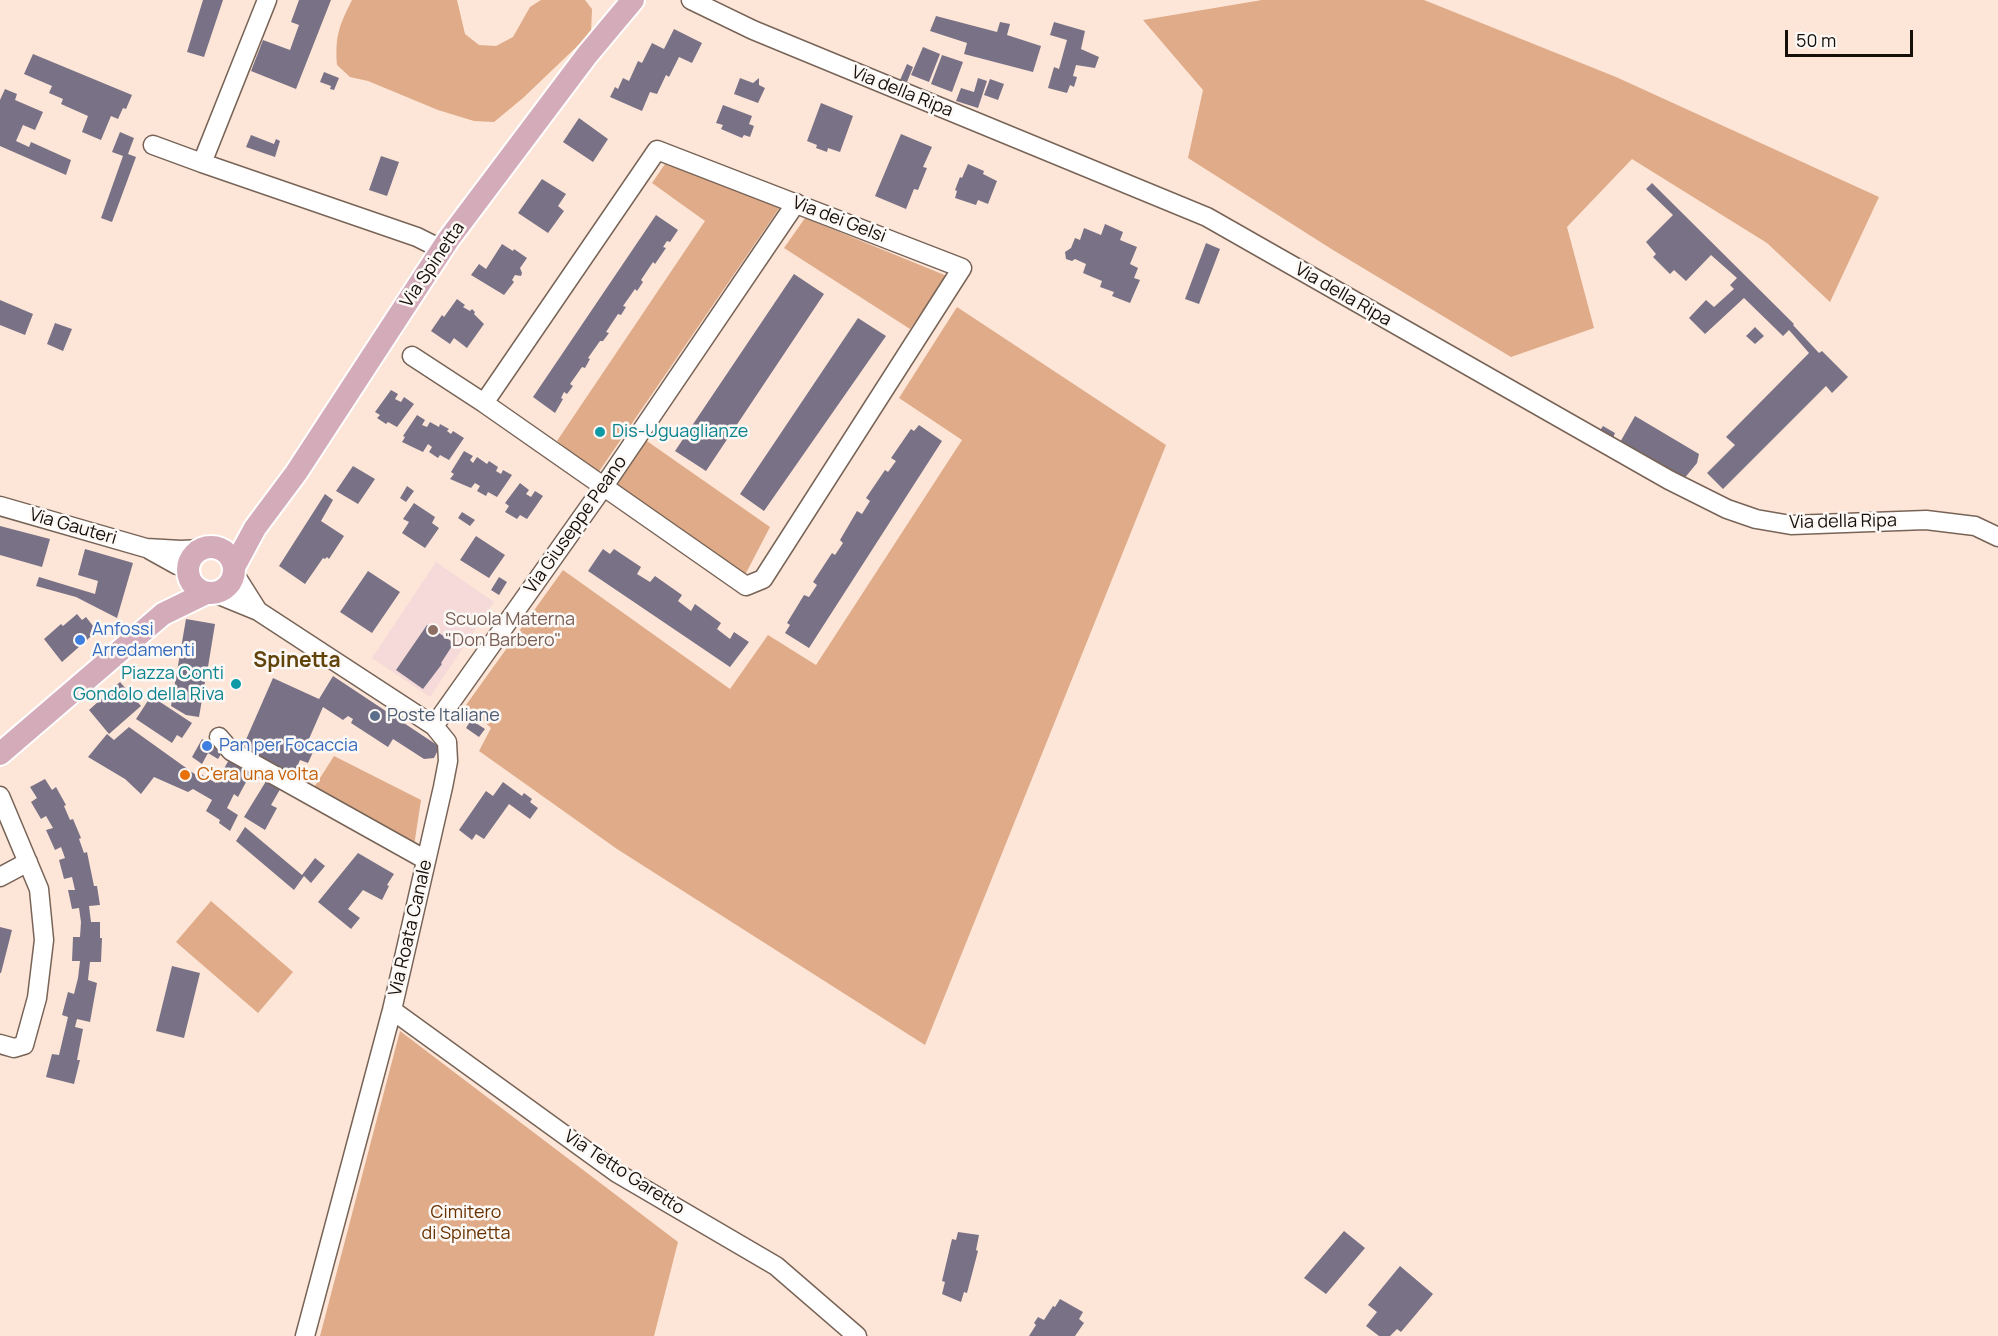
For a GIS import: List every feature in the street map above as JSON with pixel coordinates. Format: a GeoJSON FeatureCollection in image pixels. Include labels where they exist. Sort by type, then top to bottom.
{"type":"FeatureCollection","features":[{"type":"Feature","properties":{"kind":"main road","name":"Via Spinetta"},"geometry":{"type":"LineString","coordinates":[[234,570],[255,528],[296,473],[448,240],[587,56],[629,6],[646,0]]}},
{"type":"Feature","properties":{"kind":"main road","name":"Via Spinetta"},"geometry":{"type":"LineString","coordinates":[[209,548],[255,528]]}},
{"type":"Feature","properties":{"kind":"main road"},"geometry":{"type":"LineString","coordinates":[[0,754],[163,614],[227,587],[234,570],[228,554],[209,548],[191,558],[188,570],[163,614]]}},
{"type":"Feature","properties":{"kind":"main road"},"geometry":{"type":"LineString","coordinates":[[188,570],[194,585],[210,593]]}},
{"type":"Feature","properties":{"kind":"street"},"geometry":{"type":"LineString","coordinates":[[202,163],[267,0]]}},
{"type":"Feature","properties":{"kind":"street","name":"Via della Ripa"},"geometry":{"type":"LineString","coordinates":[[691,0],[753,30],[1207,218],[1669,480],[1727,508],[1756,519],[1791,525],[1926,520],[1976,526],[1998,537]]}},
{"type":"Feature","properties":{"kind":"street"},"geometry":{"type":"LineString","coordinates":[[153,145],[417,237],[443,249]]}},
{"type":"Feature","properties":{"kind":"street","name":"Via dei Gelsi"},"geometry":{"type":"LineString","coordinates":[[484,403],[657,150],[962,268],[763,579],[746,586],[604,486]]}},
{"type":"Feature","properties":{"kind":"street","name":"Via Giuseppe Peano"},"geometry":{"type":"LineString","coordinates":[[434,726],[604,486],[796,203]]}},
{"type":"Feature","properties":{"kind":"street"},"geometry":{"type":"LineString","coordinates":[[412,356],[604,486]]}},
{"type":"Feature","properties":{"kind":"street","name":"Via Gauteri"},"geometry":{"type":"LineString","coordinates":[[0,506],[146,548],[188,570]]}},
{"type":"Feature","properties":{"kind":"street","name":"Via Gauteri"},"geometry":{"type":"LineString","coordinates":[[146,548],[181,550],[209,548]]}},
{"type":"Feature","properties":{"kind":"street","name":"Via Roata Canale"},"geometry":{"type":"LineString","coordinates":[[234,570],[258,611]]}},
{"type":"Feature","properties":{"kind":"street","name":"Via Roata Canale"},"geometry":{"type":"LineString","coordinates":[[210,593],[258,611],[434,726],[447,742],[448,761],[392,1010],[305,1336]]}},
{"type":"Feature","properties":{"kind":"street"},"geometry":{"type":"LineString","coordinates":[[219,737],[231,751],[240,757],[426,860]]}},
{"type":"Feature","properties":{"kind":"street"},"geometry":{"type":"LineString","coordinates":[[0,796],[39,889],[44,940],[38,998],[24,1045],[14,1048],[0,1044]]}},
{"type":"Feature","properties":{"kind":"street"},"geometry":{"type":"LineString","coordinates":[[0,877],[28,862]]}},
{"type":"Feature","properties":{"kind":"street","name":"Via Tetto Garetto"},"geometry":{"type":"LineString","coordinates":[[392,1010],[617,1173],[776,1266],[856,1336]]}},
{"type":"Feature","properties":{"kind":"shaded area","name":"Scuola Materna \"Don Barbero\""},"geometry":{"type":"Polygon","coordinates":[[[436,562],[494,602],[430,697],[372,658],[436,562]]]}},
{"type":"Feature","properties":{"kind":"green space"},"geometry":{"type":"Polygon","coordinates":[[[352,0],[457,0],[465,34],[479,45],[496,46],[513,37],[530,7],[541,0],[585,0],[592,9],[591,33],[523,98],[494,122],[474,121],[438,110],[368,81],[350,77],[337,65],[339,31],[352,0]]]}},
{"type":"Feature","properties":{"kind":"green space"},"geometry":{"type":"Polygon","coordinates":[[[1262,0],[1424,0],[1616,77],[1879,197],[1830,302],[1767,243],[1632,159],[1567,227],[1594,328],[1511,357],[1333,250],[1188,158],[1203,90],[1143,20],[1262,0]]]}},
{"type":"Feature","properties":{"kind":"green space"},"geometry":{"type":"Polygon","coordinates":[[[665,164],[780,207],[598,473],[557,441],[705,221],[652,183],[665,164]]]}},
{"type":"Feature","properties":{"kind":"green space"},"geometry":{"type":"Polygon","coordinates":[[[805,218],[947,276],[910,329],[784,248],[805,218]]]}},
{"type":"Feature","properties":{"kind":"green space"},"geometry":{"type":"Polygon","coordinates":[[[957,307],[1166,445],[925,1045],[617,849],[479,751],[491,728],[466,705],[563,570],[730,689],[768,635],[816,665],[962,440],[899,398],[957,307]]]}},
{"type":"Feature","properties":{"kind":"green space"},"geometry":{"type":"Polygon","coordinates":[[[644,439],[770,527],[745,575],[611,484],[644,439]]]}},
{"type":"Feature","properties":{"kind":"green space"},"geometry":{"type":"Polygon","coordinates":[[[334,756],[421,800],[414,846],[313,789],[334,756]]]}},
{"type":"Feature","properties":{"kind":"green space"},"geometry":{"type":"Polygon","coordinates":[[[211,901],[293,972],[258,1013],[176,942],[211,901]]]}},
{"type":"Feature","properties":{"kind":"green space","name":"Cimitero di Spinetta"},"geometry":{"type":"Polygon","coordinates":[[[400,1031],[678,1242],[654,1336],[320,1336],[400,1031]]]}},
{"type":"Feature","properties":{"kind":"building"},"geometry":{"type":"Polygon","coordinates":[[[203,0],[223,0],[204,57],[187,52],[203,0]]]}},
{"type":"Feature","properties":{"kind":"building"},"geometry":{"type":"Polygon","coordinates":[[[299,0],[331,0],[296,89],[251,71],[263,40],[290,50],[299,25],[291,22],[299,0]]]}},
{"type":"Feature","properties":{"kind":"building"},"geometry":{"type":"Polygon","coordinates":[[[936,16],[997,32],[1000,22],[1010,24],[1007,35],[1041,46],[1033,72],[964,54],[967,43],[930,31],[936,16]]]}},
{"type":"Feature","properties":{"kind":"building"},"geometry":{"type":"Polygon","coordinates":[[[1054,22],[1085,31],[1081,49],[1099,57],[1095,68],[1076,65],[1073,76],[1077,77],[1074,87],[1070,85],[1067,93],[1048,88],[1054,67],[1059,69],[1067,40],[1050,35],[1054,22]]]}},
{"type":"Feature","properties":{"kind":"building"},"geometry":{"type":"Polygon","coordinates":[[[674,29],[702,43],[692,63],[679,57],[669,77],[666,75],[657,94],[650,92],[642,111],[610,97],[615,87],[618,89],[623,78],[629,81],[638,61],[642,63],[652,43],[664,49],[674,29]]]}},
{"type":"Feature","properties":{"kind":"building"},"geometry":{"type":"Polygon","coordinates":[[[923,47],[940,54],[929,82],[911,75],[923,47]]]}},
{"type":"Feature","properties":{"kind":"building"},"geometry":{"type":"Polygon","coordinates":[[[33,54],[132,95],[126,109],[123,108],[118,119],[111,116],[101,140],[82,132],[88,116],[61,104],[63,99],[49,93],[52,86],[24,74],[33,54]]]}},
{"type":"Feature","properties":{"kind":"building"},"geometry":{"type":"Polygon","coordinates":[[[942,55],[963,62],[952,92],[931,84],[942,55]]]}},
{"type":"Feature","properties":{"kind":"building"},"geometry":{"type":"Polygon","coordinates":[[[907,64],[913,67],[907,82],[900,80],[907,64]]]}},
{"type":"Feature","properties":{"kind":"building"},"geometry":{"type":"Polygon","coordinates":[[[324,72],[339,78],[334,90],[330,89],[331,86],[320,82],[324,72]]]}},
{"type":"Feature","properties":{"kind":"building"},"geometry":{"type":"Polygon","coordinates":[[[740,78],[753,83],[759,78],[759,85],[765,88],[758,103],[734,94],[740,78]]]}},
{"type":"Feature","properties":{"kind":"building"},"geometry":{"type":"Polygon","coordinates":[[[978,78],[987,81],[978,108],[956,101],[961,88],[974,92],[978,78]]]}},
{"type":"Feature","properties":{"kind":"building"},"geometry":{"type":"Polygon","coordinates":[[[990,79],[1004,84],[998,100],[984,95],[990,79]]]}},
{"type":"Feature","properties":{"kind":"building"},"geometry":{"type":"Polygon","coordinates":[[[5,89],[17,94],[15,100],[43,112],[35,130],[23,125],[16,141],[29,147],[31,142],[71,160],[66,175],[0,146],[0,100],[5,89]]]}},
{"type":"Feature","properties":{"kind":"building"},"geometry":{"type":"Polygon","coordinates":[[[821,103],[853,116],[840,152],[828,148],[827,152],[807,141],[821,103]]]}},
{"type":"Feature","properties":{"kind":"building"},"geometry":{"type":"Polygon","coordinates":[[[723,105],[752,116],[749,124],[754,126],[750,137],[744,135],[742,138],[721,129],[723,125],[716,123],[723,105]]]}},
{"type":"Feature","properties":{"kind":"building"},"geometry":{"type":"Polygon","coordinates":[[[579,118],[608,139],[593,162],[563,142],[579,118]]]}},
{"type":"Feature","properties":{"kind":"building"},"geometry":{"type":"Polygon","coordinates":[[[120,132],[134,138],[128,154],[136,157],[112,222],[101,218],[123,156],[112,152],[120,132]]]}},
{"type":"Feature","properties":{"kind":"building"},"geometry":{"type":"Polygon","coordinates":[[[901,134],[932,147],[923,167],[927,168],[918,190],[914,189],[906,209],[875,196],[901,134]]]}},
{"type":"Feature","properties":{"kind":"building"},"geometry":{"type":"Polygon","coordinates":[[[251,135],[274,144],[276,139],[280,141],[275,157],[246,147],[251,135]]]}},
{"type":"Feature","properties":{"kind":"building"},"geometry":{"type":"Polygon","coordinates":[[[381,156],[399,162],[387,196],[369,190],[381,156]]]}},
{"type":"Feature","properties":{"kind":"building"},"geometry":{"type":"Polygon","coordinates":[[[968,164],[984,171],[983,174],[997,181],[988,204],[978,200],[976,205],[955,198],[957,191],[955,190],[968,164]]]}},
{"type":"Feature","properties":{"kind":"building"},"geometry":{"type":"Polygon","coordinates":[[[542,179],[566,194],[558,206],[564,211],[548,233],[518,213],[542,179]]]}},
{"type":"Feature","properties":{"kind":"building"},"geometry":{"type":"Polygon","coordinates":[[[1652,183],[1794,324],[1819,353],[1822,351],[1848,377],[1832,393],[1826,386],[1723,489],[1707,473],[1735,445],[1726,437],[1809,353],[1789,330],[1783,336],[1744,298],[1705,334],[1689,318],[1706,300],[1714,307],[1734,289],[1730,285],[1737,278],[1711,255],[1686,281],[1674,270],[1670,274],[1653,257],[1656,254],[1646,242],[1673,215],[1646,189],[1652,183]]]}},
{"type":"Feature","properties":{"kind":"building"},"geometry":{"type":"Polygon","coordinates":[[[656,215],[678,230],[670,242],[667,241],[663,247],[666,248],[655,264],[653,262],[641,280],[643,282],[637,291],[635,289],[623,306],[626,307],[621,315],[618,314],[606,332],[609,333],[588,358],[590,359],[585,368],[582,367],[570,384],[573,386],[567,394],[564,392],[561,398],[563,399],[555,413],[533,397],[656,215]]]}},
{"type":"Feature","properties":{"kind":"building"},"geometry":{"type":"Polygon","coordinates":[[[1105,224],[1123,232],[1120,240],[1137,247],[1130,264],[1138,268],[1134,278],[1140,280],[1130,303],[1112,296],[1114,292],[1100,287],[1102,281],[1083,273],[1086,264],[1075,259],[1072,261],[1066,259],[1065,252],[1071,248],[1075,238],[1080,240],[1084,228],[1101,235],[1105,224]]]}},
{"type":"Feature","properties":{"kind":"building"},"geometry":{"type":"Polygon","coordinates":[[[1206,243],[1220,249],[1199,304],[1185,299],[1206,243]]]}},
{"type":"Feature","properties":{"kind":"building"},"geometry":{"type":"Polygon","coordinates":[[[502,244],[527,258],[520,268],[521,276],[515,275],[512,280],[514,282],[504,295],[471,275],[479,264],[486,269],[502,244]]]}},
{"type":"Feature","properties":{"kind":"building"},"geometry":{"type":"Polygon","coordinates":[[[794,274],[824,294],[706,471],[675,451],[794,274]]]}},
{"type":"Feature","properties":{"kind":"building"},"geometry":{"type":"Polygon","coordinates":[[[457,299],[465,305],[463,307],[470,311],[472,309],[484,324],[467,348],[454,338],[450,344],[431,331],[457,299]]]}},
{"type":"Feature","properties":{"kind":"building"},"geometry":{"type":"Polygon","coordinates":[[[0,300],[33,314],[25,335],[0,325],[0,300]]]}},
{"type":"Feature","properties":{"kind":"building"},"geometry":{"type":"Polygon","coordinates":[[[858,318],[886,336],[764,511],[740,494],[858,318]]]}},
{"type":"Feature","properties":{"kind":"building"},"geometry":{"type":"Polygon","coordinates":[[[55,323],[72,329],[63,351],[47,344],[55,323]]]}},
{"type":"Feature","properties":{"kind":"building"},"geometry":{"type":"Polygon","coordinates":[[[1755,327],[1764,336],[1755,344],[1746,336],[1755,327]]]}},
{"type":"Feature","properties":{"kind":"building"},"geometry":{"type":"Polygon","coordinates":[[[391,390],[398,394],[395,399],[401,402],[404,397],[414,404],[397,427],[377,418],[380,415],[375,412],[391,390]]]}},
{"type":"Feature","properties":{"kind":"building"},"geometry":{"type":"Polygon","coordinates":[[[417,415],[425,420],[422,425],[427,427],[430,422],[439,427],[440,424],[449,429],[447,431],[451,434],[453,431],[464,438],[449,460],[440,455],[438,458],[429,452],[432,447],[428,444],[423,452],[402,442],[405,437],[403,436],[417,415]]]}},
{"type":"Feature","properties":{"kind":"building"},"geometry":{"type":"Polygon","coordinates":[[[1635,416],[1699,454],[1697,463],[1683,480],[1619,444],[1635,416]]]}},
{"type":"Feature","properties":{"kind":"building"},"geometry":{"type":"Polygon","coordinates":[[[919,425],[942,441],[809,648],[785,633],[790,625],[787,623],[804,595],[809,597],[817,585],[813,582],[832,553],[835,555],[843,543],[840,540],[857,511],[862,514],[870,501],[866,498],[885,470],[888,472],[896,461],[891,458],[911,429],[914,431],[919,425]]]}},
{"type":"Feature","properties":{"kind":"building"},"geometry":{"type":"Polygon","coordinates":[[[1603,426],[1615,433],[1612,440],[1599,432],[1603,426]]]}},
{"type":"Feature","properties":{"kind":"building"},"geometry":{"type":"Polygon","coordinates":[[[464,451],[473,456],[470,460],[473,463],[477,457],[487,464],[489,461],[498,467],[496,471],[501,474],[503,470],[512,475],[497,497],[488,492],[486,496],[477,491],[480,486],[475,483],[471,488],[450,479],[454,474],[451,472],[464,451]]]}},
{"type":"Feature","properties":{"kind":"building"},"geometry":{"type":"Polygon","coordinates":[[[353,466],[375,479],[358,504],[336,491],[353,466]]]}},
{"type":"Feature","properties":{"kind":"building"},"geometry":{"type":"Polygon","coordinates":[[[520,483],[529,490],[526,494],[531,497],[535,491],[543,496],[527,519],[520,515],[517,519],[505,512],[509,506],[505,503],[520,483]]]}},
{"type":"Feature","properties":{"kind":"building"},"geometry":{"type":"Polygon","coordinates":[[[407,486],[414,491],[406,502],[400,498],[407,486]]]}},
{"type":"Feature","properties":{"kind":"building"},"geometry":{"type":"Polygon","coordinates":[[[325,494],[333,500],[321,521],[344,536],[329,559],[323,558],[305,584],[279,566],[325,494]]]}},
{"type":"Feature","properties":{"kind":"building"},"geometry":{"type":"Polygon","coordinates":[[[414,503],[435,517],[432,523],[439,528],[425,548],[402,533],[409,522],[403,519],[414,503]]]}},
{"type":"Feature","properties":{"kind":"building"},"geometry":{"type":"Polygon","coordinates":[[[462,512],[475,520],[470,526],[458,518],[462,512]]]}},
{"type":"Feature","properties":{"kind":"building"},"geometry":{"type":"Polygon","coordinates":[[[0,526],[50,539],[42,567],[0,555],[0,526]]]}},
{"type":"Feature","properties":{"kind":"building"},"geometry":{"type":"Polygon","coordinates":[[[476,536],[505,555],[489,578],[460,560],[476,536]]]}},
{"type":"Feature","properties":{"kind":"building"},"geometry":{"type":"Polygon","coordinates":[[[85,549],[133,563],[117,618],[76,597],[36,586],[39,577],[95,594],[98,581],[78,575],[85,549]]]}},
{"type":"Feature","properties":{"kind":"building"},"geometry":{"type":"Polygon","coordinates":[[[603,549],[610,554],[614,549],[641,567],[637,574],[650,582],[655,576],[682,595],[678,601],[691,611],[695,604],[721,623],[717,629],[730,639],[734,632],[749,642],[730,667],[588,571],[603,549]]]}},
{"type":"Feature","properties":{"kind":"building"},"geometry":{"type":"Polygon","coordinates":[[[368,571],[400,592],[372,633],[340,612],[368,571]]]}},
{"type":"Feature","properties":{"kind":"building"},"geometry":{"type":"Polygon","coordinates":[[[499,577],[507,582],[499,595],[491,590],[499,577]]]}},
{"type":"Feature","properties":{"kind":"building"},"geometry":{"type":"Polygon","coordinates":[[[77,614],[82,620],[86,617],[97,631],[62,662],[44,639],[77,614]]]}},
{"type":"Feature","properties":{"kind":"building"},"geometry":{"type":"Polygon","coordinates":[[[186,619],[215,624],[208,667],[205,667],[199,717],[186,715],[171,706],[186,619]]]}},
{"type":"Feature","properties":{"kind":"building"},"geometry":{"type":"Polygon","coordinates":[[[427,625],[454,643],[423,689],[396,670],[427,625]]]}},
{"type":"Feature","properties":{"kind":"building"},"geometry":{"type":"Polygon","coordinates":[[[333,676],[437,745],[438,750],[434,758],[424,759],[393,739],[388,747],[351,723],[353,719],[348,716],[343,720],[323,707],[305,748],[313,752],[308,763],[300,760],[292,778],[241,751],[273,678],[319,699],[333,676]]]}},
{"type":"Feature","properties":{"kind":"building"},"geometry":{"type":"Polygon","coordinates":[[[120,682],[141,706],[109,734],[89,710],[120,682]]]}},
{"type":"Feature","properties":{"kind":"building"},"geometry":{"type":"Polygon","coordinates":[[[151,696],[192,723],[182,738],[177,735],[172,743],[136,719],[151,696]]]}},
{"type":"Feature","properties":{"kind":"building"},"geometry":{"type":"Polygon","coordinates":[[[471,720],[485,729],[479,737],[466,728],[471,720]]]}},
{"type":"Feature","properties":{"kind":"building"},"geometry":{"type":"Polygon","coordinates":[[[129,727],[196,775],[197,772],[216,783],[231,756],[253,769],[238,797],[234,794],[227,808],[238,815],[230,831],[219,823],[220,820],[206,811],[212,800],[193,789],[188,792],[154,777],[141,794],[125,779],[88,757],[107,734],[114,740],[129,727]]]}},
{"type":"Feature","properties":{"kind":"building"},"geometry":{"type":"Polygon","coordinates":[[[202,739],[223,751],[218,759],[208,753],[202,764],[192,757],[202,739]]]}},
{"type":"Feature","properties":{"kind":"building"},"geometry":{"type":"Polygon","coordinates":[[[268,778],[282,786],[271,805],[277,808],[265,830],[244,817],[268,778]]]}},
{"type":"Feature","properties":{"kind":"building"},"geometry":{"type":"Polygon","coordinates":[[[45,779],[52,790],[56,787],[66,805],[64,806],[70,820],[73,819],[84,853],[87,852],[100,905],[89,906],[91,922],[100,922],[101,962],[90,962],[88,980],[97,983],[90,1022],[77,1019],[75,1027],[83,1029],[77,1060],[80,1060],[74,1084],[46,1077],[52,1054],[59,1055],[68,1017],[62,1015],[68,992],[74,994],[78,978],[80,961],[72,961],[73,937],[80,937],[81,922],[79,908],[72,909],[68,890],[75,890],[72,877],[64,879],[59,860],[65,858],[61,847],[55,850],[46,830],[53,828],[46,816],[41,819],[31,802],[37,798],[30,787],[45,779]]]}},
{"type":"Feature","properties":{"kind":"building"},"geometry":{"type":"Polygon","coordinates":[[[503,782],[522,796],[524,793],[538,808],[530,819],[509,804],[484,839],[476,834],[472,840],[459,830],[486,791],[493,796],[503,782]]]}},
{"type":"Feature","properties":{"kind":"building"},"geometry":{"type":"Polygon","coordinates":[[[245,827],[302,875],[315,858],[325,866],[311,883],[304,876],[294,890],[236,841],[245,827]]]}},
{"type":"Feature","properties":{"kind":"building"},"geometry":{"type":"Polygon","coordinates":[[[358,853],[394,874],[382,900],[363,890],[348,909],[360,918],[351,929],[318,902],[358,853]]]}},
{"type":"Feature","properties":{"kind":"building"},"geometry":{"type":"Polygon","coordinates":[[[0,927],[12,930],[1,973],[0,973],[0,927]]]}},
{"type":"Feature","properties":{"kind":"building"},"geometry":{"type":"Polygon","coordinates":[[[172,966],[200,973],[184,1038],[156,1031],[172,966]]]}},
{"type":"Feature","properties":{"kind":"building"},"geometry":{"type":"Polygon","coordinates":[[[1344,1231],[1365,1248],[1326,1294],[1304,1278],[1344,1231]]]}},
{"type":"Feature","properties":{"kind":"building"},"geometry":{"type":"Polygon","coordinates":[[[958,1232],[979,1235],[976,1250],[978,1251],[967,1293],[964,1292],[961,1302],[942,1294],[945,1282],[942,1281],[952,1239],[956,1240],[958,1232]]]}},
{"type":"Feature","properties":{"kind":"building"},"geometry":{"type":"Polygon","coordinates":[[[1400,1266],[1433,1294],[1401,1332],[1397,1329],[1390,1336],[1379,1336],[1366,1326],[1377,1312],[1368,1305],[1400,1266]]]}},
{"type":"Feature","properties":{"kind":"building"},"geometry":{"type":"Polygon","coordinates":[[[1060,1299],[1083,1312],[1079,1319],[1084,1323],[1075,1336],[1029,1336],[1038,1317],[1044,1320],[1060,1299]]]}},
{"type":"Feature","properties":{"kind":"place","name":"Dis-Uguaglianze"},"geometry":{"type":"Point","coordinates":[600,432]}},
{"type":"Feature","properties":{"kind":"place","name":"Scuola Materna \"Don Barbero\""},"geometry":{"type":"Point","coordinates":[433,630]}},
{"type":"Feature","properties":{"kind":"place","name":"Anfossi Arredamenti"},"geometry":{"type":"Point","coordinates":[80,640]}},
{"type":"Feature","properties":{"kind":"place","name":"Piazza Conti Gondolo della Riva"},"geometry":{"type":"Point","coordinates":[236,684]}},
{"type":"Feature","properties":{"kind":"place","name":"Poste Italiane"},"geometry":{"type":"Point","coordinates":[375,716]}},
{"type":"Feature","properties":{"kind":"place","name":"Pan per Focaccia"},"geometry":{"type":"Point","coordinates":[207,746]}},
{"type":"Feature","properties":{"kind":"place","name":"C'era una volta"},"geometry":{"type":"Point","coordinates":[185,775]}},
{"type":"Feature","properties":{"kind":"district","name":"Spinetta"},"geometry":{"type":"Point","coordinates":[297,661]}}]}
